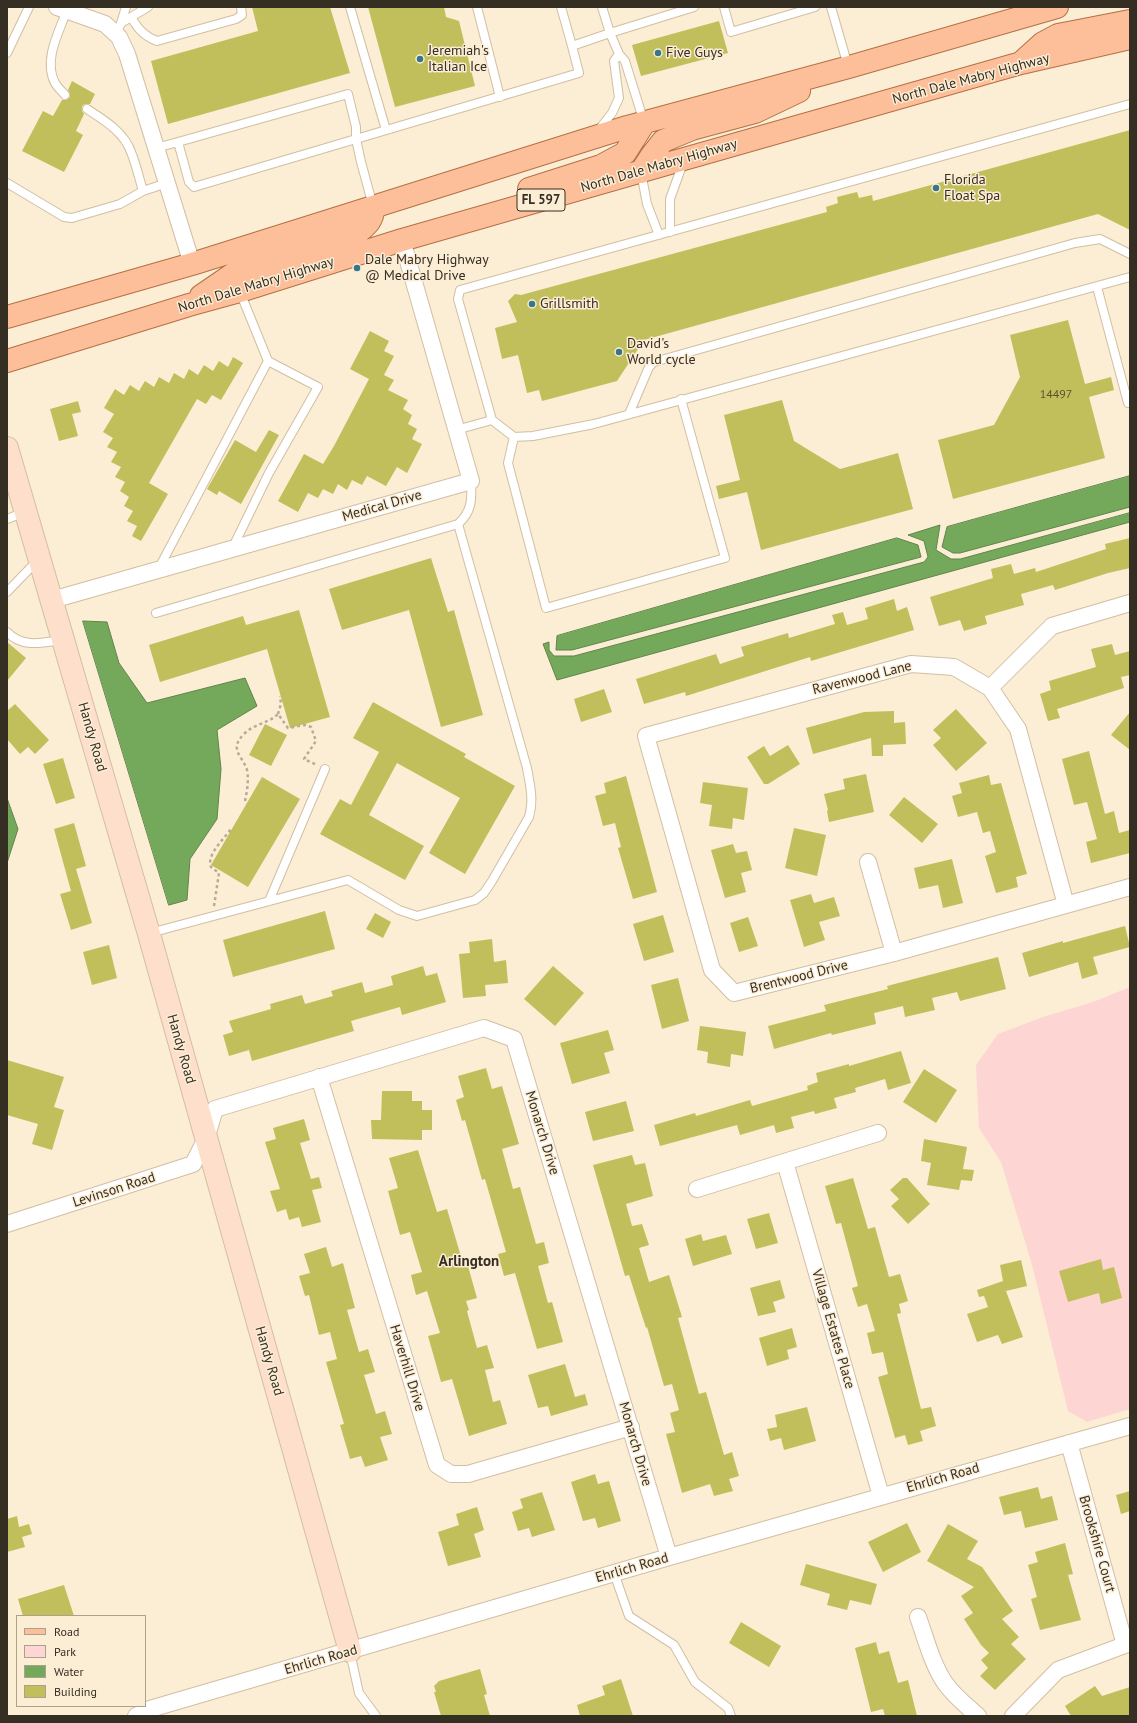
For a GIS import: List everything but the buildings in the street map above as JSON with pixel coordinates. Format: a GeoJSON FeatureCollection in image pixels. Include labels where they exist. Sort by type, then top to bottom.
{"type":"FeatureCollection","features":[{"type":"Feature","properties":{"kind":"main road"},"geometry":{"type":"LineString","coordinates":[[7,316],[192,264],[644,122],[849,67],[1054,7]]}},
{"type":"Feature","properties":{"kind":"main road"},"geometry":{"type":"LineString","coordinates":[[1021,63],[1043,43],[1058,34],[1130,21]]}},
{"type":"Feature","properties":{"kind":"main road","name":"North Dale Mabry Highway"},"geometry":{"type":"LineString","coordinates":[[7,361],[189,305],[240,291],[402,240],[1021,63],[1130,38]]}},
{"type":"Feature","properties":{"kind":"main road"},"geometry":{"type":"LineString","coordinates":[[641,172],[663,141],[692,129],[755,112],[849,67]]}},
{"type":"Feature","properties":{"kind":"main road"},"geometry":{"type":"LineString","coordinates":[[402,240],[466,209],[601,166],[625,153],[644,122]]}},
{"type":"Feature","properties":{"kind":"main road"},"geometry":{"type":"LineString","coordinates":[[189,305],[233,274],[356,234],[367,225],[373,217],[374,207]]}},
{"type":"Feature","properties":{"kind":"street"},"geometry":{"type":"LineString","coordinates":[[62,9],[118,28],[119,37],[127,54],[192,264]]}},
{"type":"Feature","properties":{"kind":"street"},"geometry":{"type":"LineString","coordinates":[[402,240],[471,481]]}},
{"type":"Feature","properties":{"kind":"street","name":"Handy Road"},"geometry":{"type":"LineString","coordinates":[[8,452],[17,515],[40,558],[64,639],[149,934],[350,1651]]}},
{"type":"Feature","properties":{"kind":"street","name":"Medical Drive"},"geometry":{"type":"LineString","coordinates":[[52,600],[471,481]]}},
{"type":"Feature","properties":{"kind":"street"},"geometry":{"type":"LineString","coordinates":[[990,688],[1052,626],[1130,603]]}},
{"type":"Feature","properties":{"kind":"street","name":"Ravenwood Lane"},"geometry":{"type":"LineString","coordinates":[[646,736],[911,664],[954,667],[990,688],[1018,729],[1066,905]]}},
{"type":"Feature","properties":{"kind":"street","name":"Brentwood Drive"},"geometry":{"type":"LineString","coordinates":[[646,736],[712,970],[734,993],[894,953],[1130,887]]}},
{"type":"Feature","properties":{"kind":"street"},"geometry":{"type":"LineString","coordinates":[[868,862],[894,953]]}},
{"type":"Feature","properties":{"kind":"street","name":"Monarch Drive"},"geometry":{"type":"LineString","coordinates":[[206,1139],[215,1109],[484,1028],[514,1039],[669,1557]]}},
{"type":"Feature","properties":{"kind":"street","name":"Haverhill Drive"},"geometry":{"type":"LineString","coordinates":[[319,1077],[437,1465],[451,1474],[468,1474],[630,1427]]}},
{"type":"Feature","properties":{"kind":"street"},"geometry":{"type":"LineString","coordinates":[[697,1189],[878,1133]]}},
{"type":"Feature","properties":{"kind":"street","name":"Levinson Road"},"geometry":{"type":"LineString","coordinates":[[7,1224],[193,1164],[206,1139]]}},
{"type":"Feature","properties":{"kind":"street","name":"Village Estates Place"},"geometry":{"type":"LineString","coordinates":[[785,1162],[881,1496]]}},
{"type":"Feature","properties":{"kind":"street","name":"Ehrlich Road"},"geometry":{"type":"LineString","coordinates":[[136,1716],[150,1709],[614,1573],[1130,1426]]}},
{"type":"Feature","properties":{"kind":"street","name":"Brookshire Court"},"geometry":{"type":"LineString","coordinates":[[1069,1443],[1128,1644]]}},
{"type":"Feature","properties":{"kind":"street"},"geometry":{"type":"LineString","coordinates":[[918,1617],[934,1662],[945,1683],[953,1693],[978,1716]]}},
{"type":"Feature","properties":{"kind":"street"},"geometry":{"type":"LineString","coordinates":[[1013,1716],[1058,1670],[1128,1644]]}},
{"type":"Feature","properties":{"kind":"lane"},"geometry":{"type":"LineString","coordinates":[[7,53],[29,7]]}},
{"type":"Feature","properties":{"kind":"lane"},"geometry":{"type":"LineString","coordinates":[[118,28],[126,7]]}},
{"type":"Feature","properties":{"kind":"lane"},"geometry":{"type":"LineString","coordinates":[[118,28],[131,17],[148,7]]}},
{"type":"Feature","properties":{"kind":"lane"},"geometry":{"type":"LineString","coordinates":[[131,17],[138,29],[146,37],[157,41],[236,19],[242,15],[242,7]]}},
{"type":"Feature","properties":{"kind":"lane"},"geometry":{"type":"LineString","coordinates":[[350,7],[386,130]]}},
{"type":"Feature","properties":{"kind":"lane"},"geometry":{"type":"LineString","coordinates":[[477,7],[500,97]]}},
{"type":"Feature","properties":{"kind":"lane"},"geometry":{"type":"LineString","coordinates":[[178,142],[189,182],[194,187],[579,73],[561,7]]}},
{"type":"Feature","properties":{"kind":"lane"},"geometry":{"type":"LineString","coordinates":[[602,7],[610,33],[619,54],[625,61],[644,122]]}},
{"type":"Feature","properties":{"kind":"lane"},"geometry":{"type":"LineString","coordinates":[[572,46],[694,7]]}},
{"type":"Feature","properties":{"kind":"lane"},"geometry":{"type":"LineString","coordinates":[[724,7],[731,32],[815,7]]}},
{"type":"Feature","properties":{"kind":"lane"},"geometry":{"type":"LineString","coordinates":[[831,7],[849,67]]}},
{"type":"Feature","properties":{"kind":"lane"},"geometry":{"type":"LineString","coordinates":[[62,9],[52,47],[51,68],[55,82],[65,95]]}},
{"type":"Feature","properties":{"kind":"lane"},"geometry":{"type":"LineString","coordinates":[[592,138],[612,113],[619,98],[614,61],[619,54]]}},
{"type":"Feature","properties":{"kind":"lane"},"geometry":{"type":"LineString","coordinates":[[156,148],[348,94],[356,127],[356,138],[360,162],[374,207]]}},
{"type":"Feature","properties":{"kind":"lane"},"geometry":{"type":"LineString","coordinates":[[1130,104],[460,290],[458,299],[492,420],[514,437],[533,436],[594,424],[1130,277]]}},
{"type":"Feature","properties":{"kind":"lane"},"geometry":{"type":"LineString","coordinates":[[87,109],[108,122],[126,141],[131,150],[143,191]]}},
{"type":"Feature","properties":{"kind":"lane"},"geometry":{"type":"LineString","coordinates":[[670,232],[670,199],[684,159]]}},
{"type":"Feature","properties":{"kind":"lane"},"geometry":{"type":"LineString","coordinates":[[641,172],[647,204],[659,235]]}},
{"type":"Feature","properties":{"kind":"lane"},"geometry":{"type":"LineString","coordinates":[[7,183],[64,217],[72,218],[120,204],[143,191],[166,183]]}},
{"type":"Feature","properties":{"kind":"lane"},"geometry":{"type":"LineString","coordinates":[[628,414],[649,367],[654,362],[1075,243],[1100,239],[1130,254]]}},
{"type":"Feature","properties":{"kind":"lane"},"geometry":{"type":"LineString","coordinates":[[1096,287],[1128,403],[1130,403]]}},
{"type":"Feature","properties":{"kind":"lane"},"geometry":{"type":"LineString","coordinates":[[232,549],[269,473],[318,386],[268,361],[240,291]]}},
{"type":"Feature","properties":{"kind":"lane"},"geometry":{"type":"LineString","coordinates":[[158,570],[268,361]]}},
{"type":"Feature","properties":{"kind":"lane"},"geometry":{"type":"LineString","coordinates":[[514,437],[508,463],[546,608],[725,558],[681,400]]}},
{"type":"Feature","properties":{"kind":"lane"},"geometry":{"type":"LineString","coordinates":[[456,430],[492,420]]}},
{"type":"Feature","properties":{"kind":"lane"},"geometry":{"type":"LineString","coordinates":[[156,613],[458,524],[470,511],[472,498],[471,481]]}},
{"type":"Feature","properties":{"kind":"lane"},"geometry":{"type":"LineString","coordinates":[[149,934],[348,880],[399,910],[417,916],[475,900],[484,893],[529,817],[532,809],[532,793],[527,768],[458,524]]}},
{"type":"Feature","properties":{"kind":"lane"},"geometry":{"type":"LineString","coordinates":[[7,592],[40,558]]}},
{"type":"Feature","properties":{"kind":"lane"},"geometry":{"type":"LineString","coordinates":[[7,632],[11,636],[27,644],[64,639]]}},
{"type":"Feature","properties":{"kind":"lane"},"geometry":{"type":"LineString","coordinates":[[269,901],[324,769]]}},
{"type":"Feature","properties":{"kind":"lane"},"geometry":{"type":"LineString","coordinates":[[614,1573],[629,1616],[674,1645],[695,1682],[728,1708],[731,1716]]}},
{"type":"Feature","properties":{"kind":"lane"},"geometry":{"type":"LineString","coordinates":[[350,1651],[360,1693],[376,1716]]}},
{"type":"Feature","properties":{"kind":"path"},"geometry":{"type":"LineString","coordinates":[[245,801],[248,790],[247,774],[246,768],[238,755],[237,749],[239,741],[252,727],[270,720],[278,714],[281,704],[280,696]]}},
{"type":"Feature","properties":{"kind":"path"},"geometry":{"type":"LineString","coordinates":[[278,714],[288,728],[305,725],[311,726],[316,741],[304,759],[324,769]]}},
{"type":"Feature","properties":{"kind":"path"},"geometry":{"type":"LineString","coordinates":[[213,916],[219,873],[211,867],[210,861],[214,852],[231,829]]}},
{"type":"Feature","properties":{"kind":"green space"},"geometry":{"type":"Polygon","coordinates":[[[1130,987],[1130,1409],[1087,1422],[1068,1411],[1032,1265],[1001,1162],[979,1128],[976,1065],[998,1034],[1043,1017],[1093,1002],[1130,987]]]}},
{"type":"Feature","properties":{"kind":"water"},"geometry":{"type":"Polygon","coordinates":[[[1130,476],[1130,507],[960,553],[953,553],[942,547],[947,527],[1130,476]]]}},
{"type":"Feature","properties":{"kind":"water"},"geometry":{"type":"Polygon","coordinates":[[[1130,513],[1130,522],[557,680],[543,644],[549,642],[549,650],[554,656],[574,656],[924,562],[928,557],[924,541],[908,535],[940,525],[936,550],[951,559],[960,559],[1130,513]]]}},
{"type":"Feature","properties":{"kind":"water"},"geometry":{"type":"Polygon","coordinates":[[[897,538],[918,545],[921,557],[572,650],[556,650],[557,636],[897,538]]]}},
{"type":"Feature","properties":{"kind":"water"},"geometry":{"type":"Polygon","coordinates":[[[83,621],[107,622],[119,663],[147,703],[245,678],[257,706],[217,730],[221,769],[217,819],[190,859],[187,900],[169,905],[83,621]]]}},
{"type":"Feature","properties":{"kind":"water"},"geometry":{"type":"Polygon","coordinates":[[[7,798],[18,829],[7,863],[7,798]]]}},
{"type":"Feature","properties":{"kind":"place","name":"Five Guys"},"geometry":{"type":"Point","coordinates":[658,53]}},
{"type":"Feature","properties":{"kind":"place","name":"Jeremiah's Italian Ice"},"geometry":{"type":"Point","coordinates":[420,59]}},
{"type":"Feature","properties":{"kind":"place","name":"Florida Float Spa"},"geometry":{"type":"Point","coordinates":[936,188]}},
{"type":"Feature","properties":{"kind":"place","name":"Dale Mabry Highway @ Medical Drive"},"geometry":{"type":"Point","coordinates":[357,268]}},
{"type":"Feature","properties":{"kind":"place","name":"Grillsmith"},"geometry":{"type":"Point","coordinates":[532,304]}},
{"type":"Feature","properties":{"kind":"place","name":"David's World cycle"},"geometry":{"type":"Point","coordinates":[619,352]}},
{"type":"Feature","properties":{"kind":"district","name":"Arlington"},"geometry":{"type":"Point","coordinates":[469,1262]}}]}
